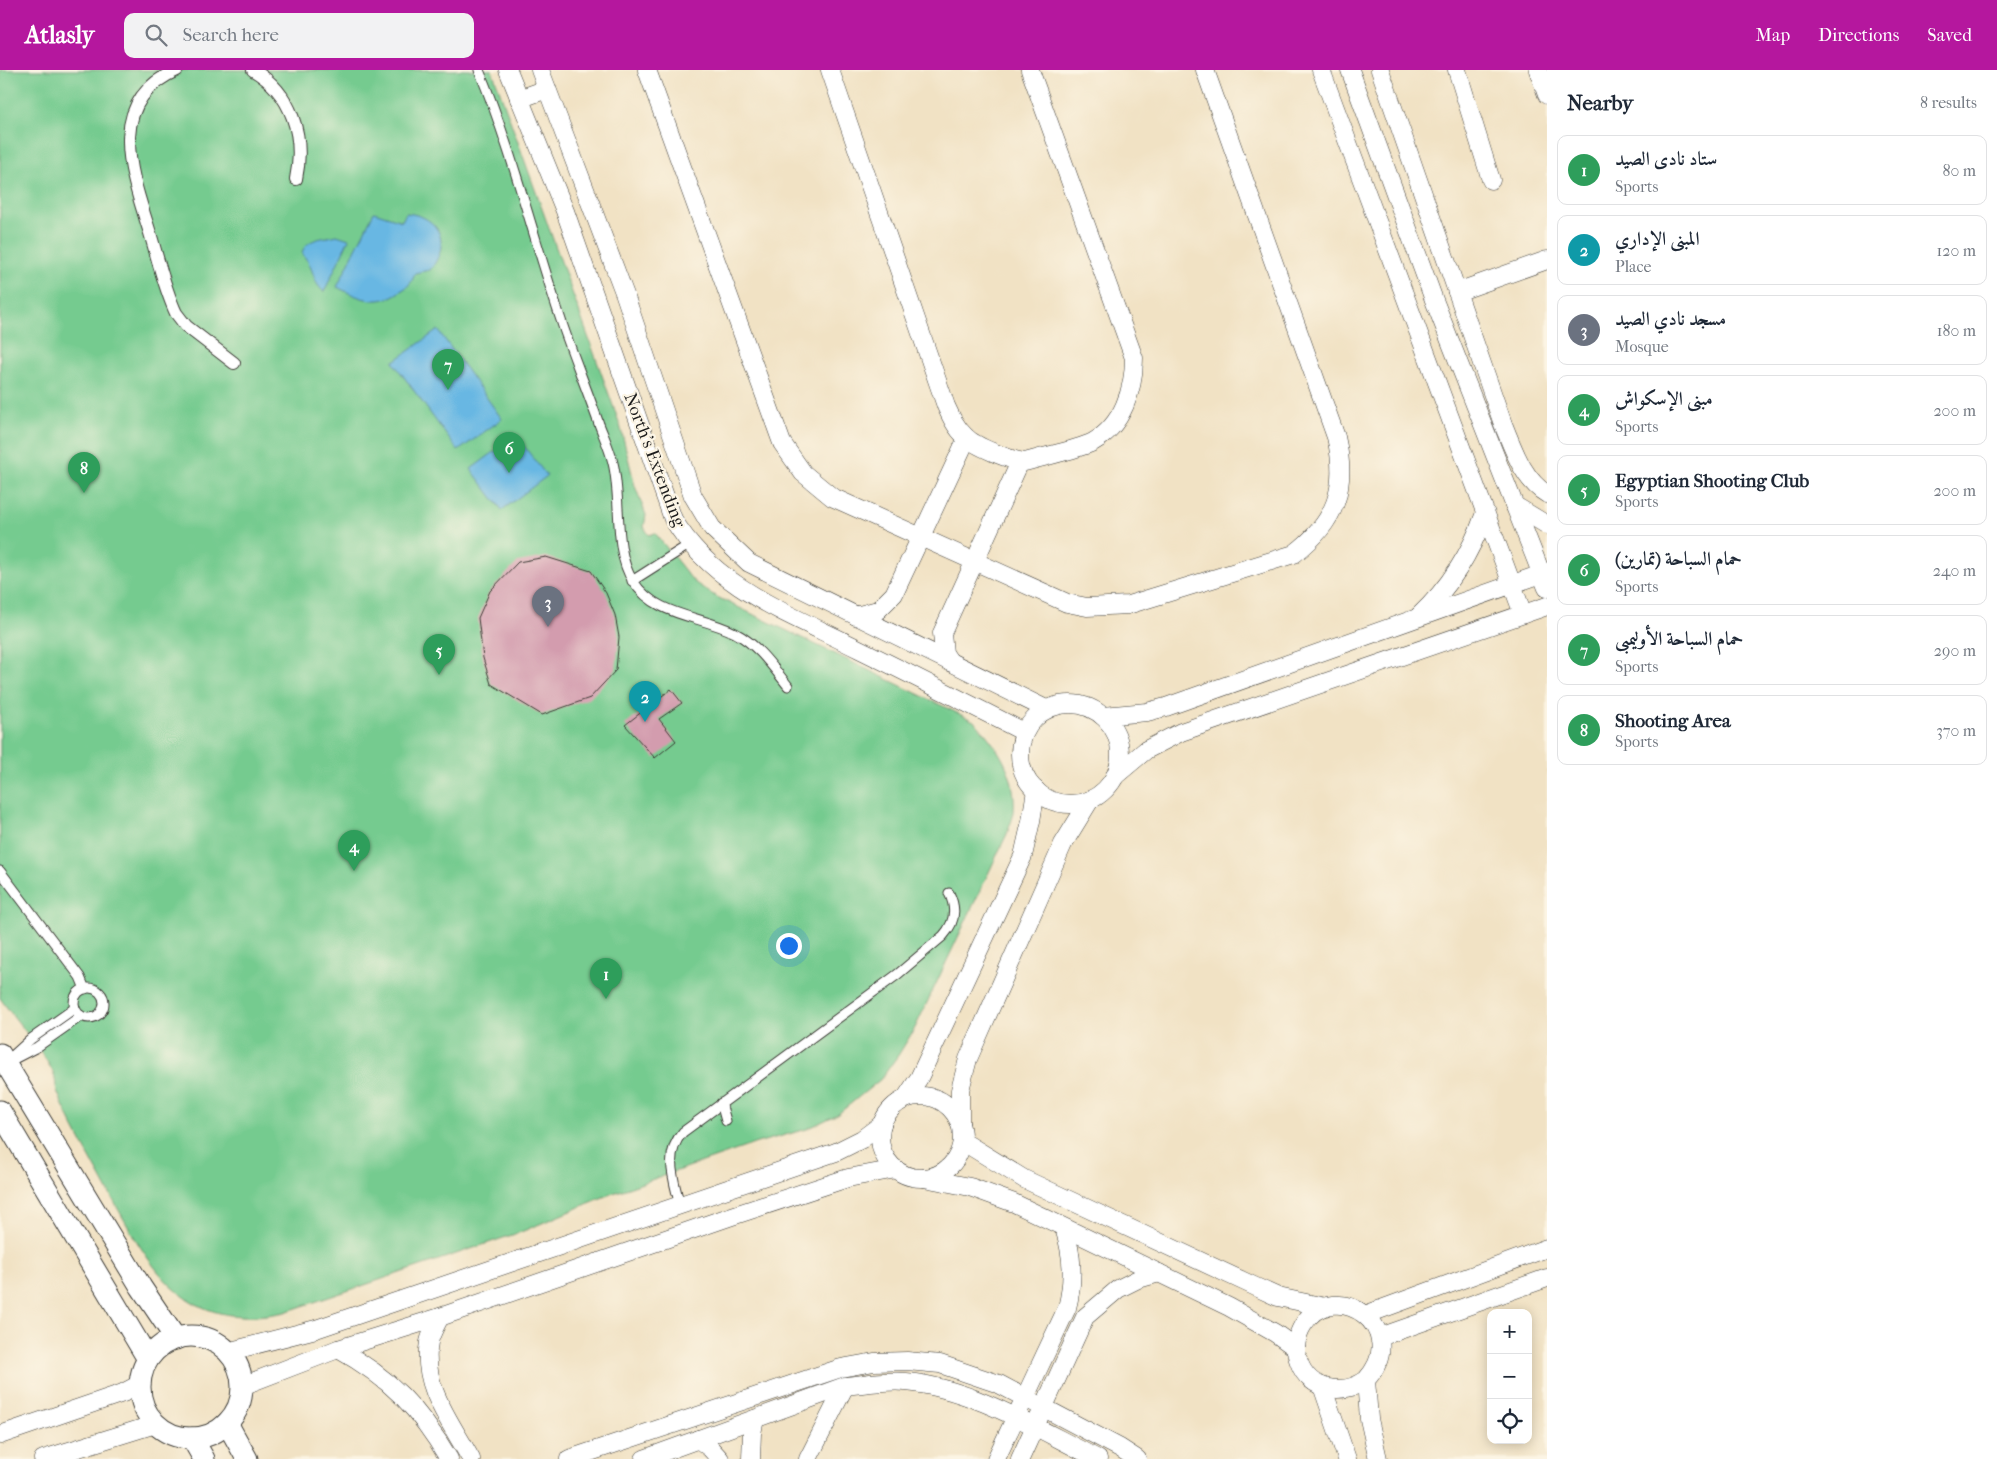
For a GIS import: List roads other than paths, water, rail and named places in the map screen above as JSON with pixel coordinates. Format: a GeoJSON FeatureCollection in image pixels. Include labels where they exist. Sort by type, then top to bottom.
{"type":"FeatureCollection","features":[{"type":"Feature","properties":{"kind":"street"},"geometry":{"type":"LineString","coordinates":[[177,70],[154,82],[139,103],[128,142],[131,170],[176,313],[186,326],[234,363]]}},
{"type":"Feature","properties":{"kind":"street"},"geometry":{"type":"LineString","coordinates":[[253,70],[283,97],[295,122],[300,151],[296,179]]}},
{"type":"Feature","properties":{"kind":"street","name":"North's Extending"},"geometry":{"type":"LineString","coordinates":[[508,70],[565,211],[673,519],[690,544],[721,575],[755,596],[1024,732]]}},
{"type":"Feature","properties":{"kind":"street"},"geometry":{"type":"LineString","coordinates":[[540,70],[625,295],[693,496],[712,528],[749,562],[1046,710]]}},
{"type":"Feature","properties":{"kind":"street"},"geometry":{"type":"LineString","coordinates":[[647,70],[782,443],[804,473],[832,497],[1067,603],[1087,607],[1128,605],[1294,554],[1317,534],[1334,510],[1342,474],[1336,437],[1205,70]]}},
{"type":"Feature","properties":{"kind":"street"},"geometry":{"type":"LineString","coordinates":[[830,70],[946,406],[954,423],[967,438],[1020,462],[1092,442],[1105,432],[1125,406],[1134,374],[1134,358],[1030,70]]}},
{"type":"Feature","properties":{"kind":"street"},"geometry":{"type":"LineString","coordinates":[[1321,70],[1523,614]]}},
{"type":"Feature","properties":{"kind":"street"},"geometry":{"type":"LineString","coordinates":[[1103,716],[1147,712],[1166,707],[1512,585],[1545,578],[1514,505],[1434,300],[1350,70]]}},
{"type":"Feature","properties":{"kind":"street"},"geometry":{"type":"LineString","coordinates":[[1380,70],[1502,424],[1519,462],[1542,491],[1547,494]]}},
{"type":"Feature","properties":{"kind":"street"},"geometry":{"type":"LineString","coordinates":[[1457,70],[1491,180]]}},
{"type":"Feature","properties":{"kind":"street"},"geometry":{"type":"LineString","coordinates":[[1538,70],[1547,96]]}},
{"type":"Feature","properties":{"kind":"street"},"geometry":{"type":"LineString","coordinates":[[519,99],[547,89]]}},
{"type":"Feature","properties":{"kind":"street"},"geometry":{"type":"LineString","coordinates":[[1456,292],[1547,260]]}},
{"type":"Feature","properties":{"kind":"street"},"geometry":{"type":"LineString","coordinates":[[856,616],[878,610],[894,594],[967,438]]}},
{"type":"Feature","properties":{"kind":"street"},"geometry":{"type":"LineString","coordinates":[[950,662],[944,653],[942,632],[1020,462]]}},
{"type":"Feature","properties":{"kind":"street"},"geometry":{"type":"LineString","coordinates":[[1514,505],[1547,525]]}},
{"type":"Feature","properties":{"kind":"street"},"geometry":{"type":"LineString","coordinates":[[1414,620],[1452,579],[1471,548],[1485,513]]}},
{"type":"Feature","properties":{"kind":"street"},"geometry":{"type":"LineString","coordinates":[[690,544],[712,528]]}},
{"type":"Feature","properties":{"kind":"street"},"geometry":{"type":"LineString","coordinates":[[1115,776],[1120,751],[1118,737],[1103,716],[1081,705],[1069,703],[1046,710],[1034,719],[1024,732],[1020,763],[1028,782],[1045,797],[1067,804],[1090,800],[1100,794],[1115,776],[1146,750],[1181,732],[1547,606]]}},
{"type":"Feature","properties":{"kind":"street"},"geometry":{"type":"LineString","coordinates":[[1036,790],[1031,821],[1022,856],[1009,889],[919,1078],[905,1099],[887,1114],[882,1124],[880,1137],[882,1149],[887,1160],[896,1169],[914,1177],[970,1187],[1014,1203],[1253,1319],[1296,1348]]}},
{"type":"Feature","properties":{"kind":"street"},"geometry":{"type":"LineString","coordinates":[[924,1178],[946,1170],[957,1157],[962,1141],[960,1090],[968,1059],[1062,844],[1090,800]]}},
{"type":"Feature","properties":{"kind":"street"},"geometry":{"type":"LineString","coordinates":[[2,1061],[140,1287],[176,1338]]}},
{"type":"Feature","properties":{"kind":"street"},"geometry":{"type":"LineString","coordinates":[[905,1099],[918,1096],[931,1097],[943,1102],[952,1109],[960,1122]]}},
{"type":"Feature","properties":{"kind":"street"},"geometry":{"type":"LineString","coordinates":[[0,1111],[148,1359]]}},
{"type":"Feature","properties":{"kind":"street"},"geometry":{"type":"LineString","coordinates":[[227,1352],[316,1329],[836,1152],[862,1139],[882,1124]]}},
{"type":"Feature","properties":{"kind":"street"},"geometry":{"type":"LineString","coordinates":[[962,1141],[1024,1179],[1278,1297],[1326,1307],[1346,1306],[1365,1314],[1372,1321],[1380,1338],[1380,1356],[1377,1365],[1366,1380],[1345,1389],[1322,1386],[1303,1371],[1296,1348],[1297,1339],[1304,1323],[1317,1311],[1326,1307]]}},
{"type":"Feature","properties":{"kind":"street"},"geometry":{"type":"LineString","coordinates":[[242,1386],[338,1350],[825,1185],[896,1169]]}},
{"type":"Feature","properties":{"kind":"street"},"geometry":{"type":"LineString","coordinates":[[680,1206],[690,1230]]}},
{"type":"Feature","properties":{"kind":"street"},"geometry":{"type":"LineString","coordinates":[[996,1459],[1067,1308],[1072,1288],[1073,1268],[1064,1228]]}},
{"type":"Feature","properties":{"kind":"street"},"geometry":{"type":"LineString","coordinates":[[1365,1314],[1547,1248]]}},
{"type":"Feature","properties":{"kind":"street"},"geometry":{"type":"LineString","coordinates":[[1020,1459],[1086,1317],[1118,1289],[1138,1279],[1159,1273]]}},
{"type":"Feature","properties":{"kind":"street"},"geometry":{"type":"LineString","coordinates":[[1380,1338],[1547,1278]]}},
{"type":"Feature","properties":{"kind":"street"},"geometry":{"type":"LineString","coordinates":[[440,1317],[429,1340],[427,1365],[432,1390],[471,1459]]}},
{"type":"Feature","properties":{"kind":"street"},"geometry":{"type":"LineString","coordinates":[[198,1337],[209,1340],[227,1352],[240,1374],[242,1386],[238,1406],[227,1423],[205,1436],[192,1438],[176,1436],[156,1424],[143,1406],[140,1384],[142,1371],[148,1359],[160,1346],[176,1338],[198,1337]]}},
{"type":"Feature","properties":{"kind":"street"},"geometry":{"type":"LineString","coordinates":[[338,1350],[366,1365],[392,1385],[415,1408],[449,1459]]}},
{"type":"Feature","properties":{"kind":"street"},"geometry":{"type":"LineString","coordinates":[[569,1459],[841,1368],[874,1362],[907,1361],[940,1364],[998,1384],[1120,1448],[1137,1459]]}},
{"type":"Feature","properties":{"kind":"street"},"geometry":{"type":"LineString","coordinates":[[1366,1380],[1369,1419],[1378,1459]]}},
{"type":"Feature","properties":{"kind":"street"},"geometry":{"type":"LineString","coordinates":[[644,1459],[845,1386],[875,1382],[898,1382],[935,1386],[964,1395],[1098,1459]]}},
{"type":"Feature","properties":{"kind":"street"},"geometry":{"type":"LineString","coordinates":[[0,1435],[123,1393],[140,1384]]}},
{"type":"Feature","properties":{"kind":"street"},"geometry":{"type":"LineString","coordinates":[[808,1459],[845,1386]]}},
{"type":"Feature","properties":{"kind":"street"},"geometry":{"type":"LineString","coordinates":[[1322,1386],[1347,1459]]}},
{"type":"Feature","properties":{"kind":"street"},"geometry":{"type":"LineString","coordinates":[[751,1459],[755,1419]]}},
{"type":"Feature","properties":{"kind":"street"},"geometry":{"type":"LineString","coordinates":[[227,1423],[247,1459]]}},
{"type":"Feature","properties":{"kind":"street"},"geometry":{"type":"LineString","coordinates":[[44,1459],[156,1424]]}},
{"type":"Feature","properties":{"kind":"street"},"geometry":{"type":"LineString","coordinates":[[192,1438],[204,1459]]}},
{"type":"Feature","properties":{"kind":"street"},"geometry":{"type":"LineString","coordinates":[[698,1439],[720,1459]]}},
{"type":"Feature","properties":{"kind":"lane"},"geometry":{"type":"LineString","coordinates":[[479,70],[497,114],[565,331],[613,462],[618,494],[624,563],[632,581],[646,599],[677,614],[726,629],[746,640],[766,657],[788,686]]}},
{"type":"Feature","properties":{"kind":"lane"},"geometry":{"type":"LineString","coordinates":[[632,581],[690,544]]}},
{"type":"Feature","properties":{"kind":"lane"},"geometry":{"type":"LineString","coordinates":[[0,870],[80,977],[85,989]]}},
{"type":"Feature","properties":{"kind":"lane"},"geometry":{"type":"LineString","coordinates":[[680,1206],[671,1166],[674,1145],[683,1132],[898,974],[943,936],[952,924],[954,916],[949,893]]}},
{"type":"Feature","properties":{"kind":"lane"},"geometry":{"type":"LineString","coordinates":[[2,1061],[75,1008],[78,994],[85,989],[96,990],[103,998],[103,1008],[96,1016],[86,1018],[81,1016],[75,1008]]}},
{"type":"Feature","properties":{"kind":"lane"},"geometry":{"type":"LineString","coordinates":[[2,1061],[37,1047],[81,1016]]}},
{"type":"Feature","properties":{"kind":"lane"},"geometry":{"type":"LineString","coordinates":[[721,1103],[726,1121]]}},
{"type":"Feature","properties":{"kind":"water"},"geometry":{"type":"Polygon","coordinates":[[[374,212],[402,221],[406,213],[418,215],[434,225],[441,241],[437,260],[430,270],[415,273],[408,286],[396,294],[381,300],[359,297],[337,287],[374,212]]]}},
{"type":"Feature","properties":{"kind":"water"},"geometry":{"type":"Polygon","coordinates":[[[337,235],[349,239],[324,292],[316,283],[302,252],[312,241],[337,235]]]}},
{"type":"Feature","properties":{"kind":"water"},"geometry":{"type":"Polygon","coordinates":[[[438,330],[502,419],[458,451],[393,362],[438,330]]]}},
{"type":"Feature","properties":{"kind":"water"},"geometry":{"type":"Polygon","coordinates":[[[516,436],[547,476],[502,510],[471,469],[516,436]]]}},
{"type":"Feature","properties":{"kind":"place","name":"حمام السباحة الأوليمبى"},"geometry":{"type":"Point","coordinates":[448,390]}},
{"type":"Feature","properties":{"kind":"place","name":"حمام السباحة (تمارين)"},"geometry":{"type":"Point","coordinates":[509,473]}},
{"type":"Feature","properties":{"kind":"place","name":"Shooting Area"},"geometry":{"type":"Point","coordinates":[84,493]}},
{"type":"Feature","properties":{"kind":"place","name":"مسجد نادي الصيد"},"geometry":{"type":"Point","coordinates":[548,627]}},
{"type":"Feature","properties":{"kind":"place","name":"Egyptian Shooting Club"},"geometry":{"type":"Point","coordinates":[439,675]}},
{"type":"Feature","properties":{"kind":"place","name":"المبنى الإداري"},"geometry":{"type":"Point","coordinates":[645,722]}},
{"type":"Feature","properties":{"kind":"place","name":"مبنى الإسكواش"},"geometry":{"type":"Point","coordinates":[354,871]}},
{"type":"Feature","properties":{"kind":"place","name":"ستاد نادى الصيد"},"geometry":{"type":"Point","coordinates":[606,999]}}]}
